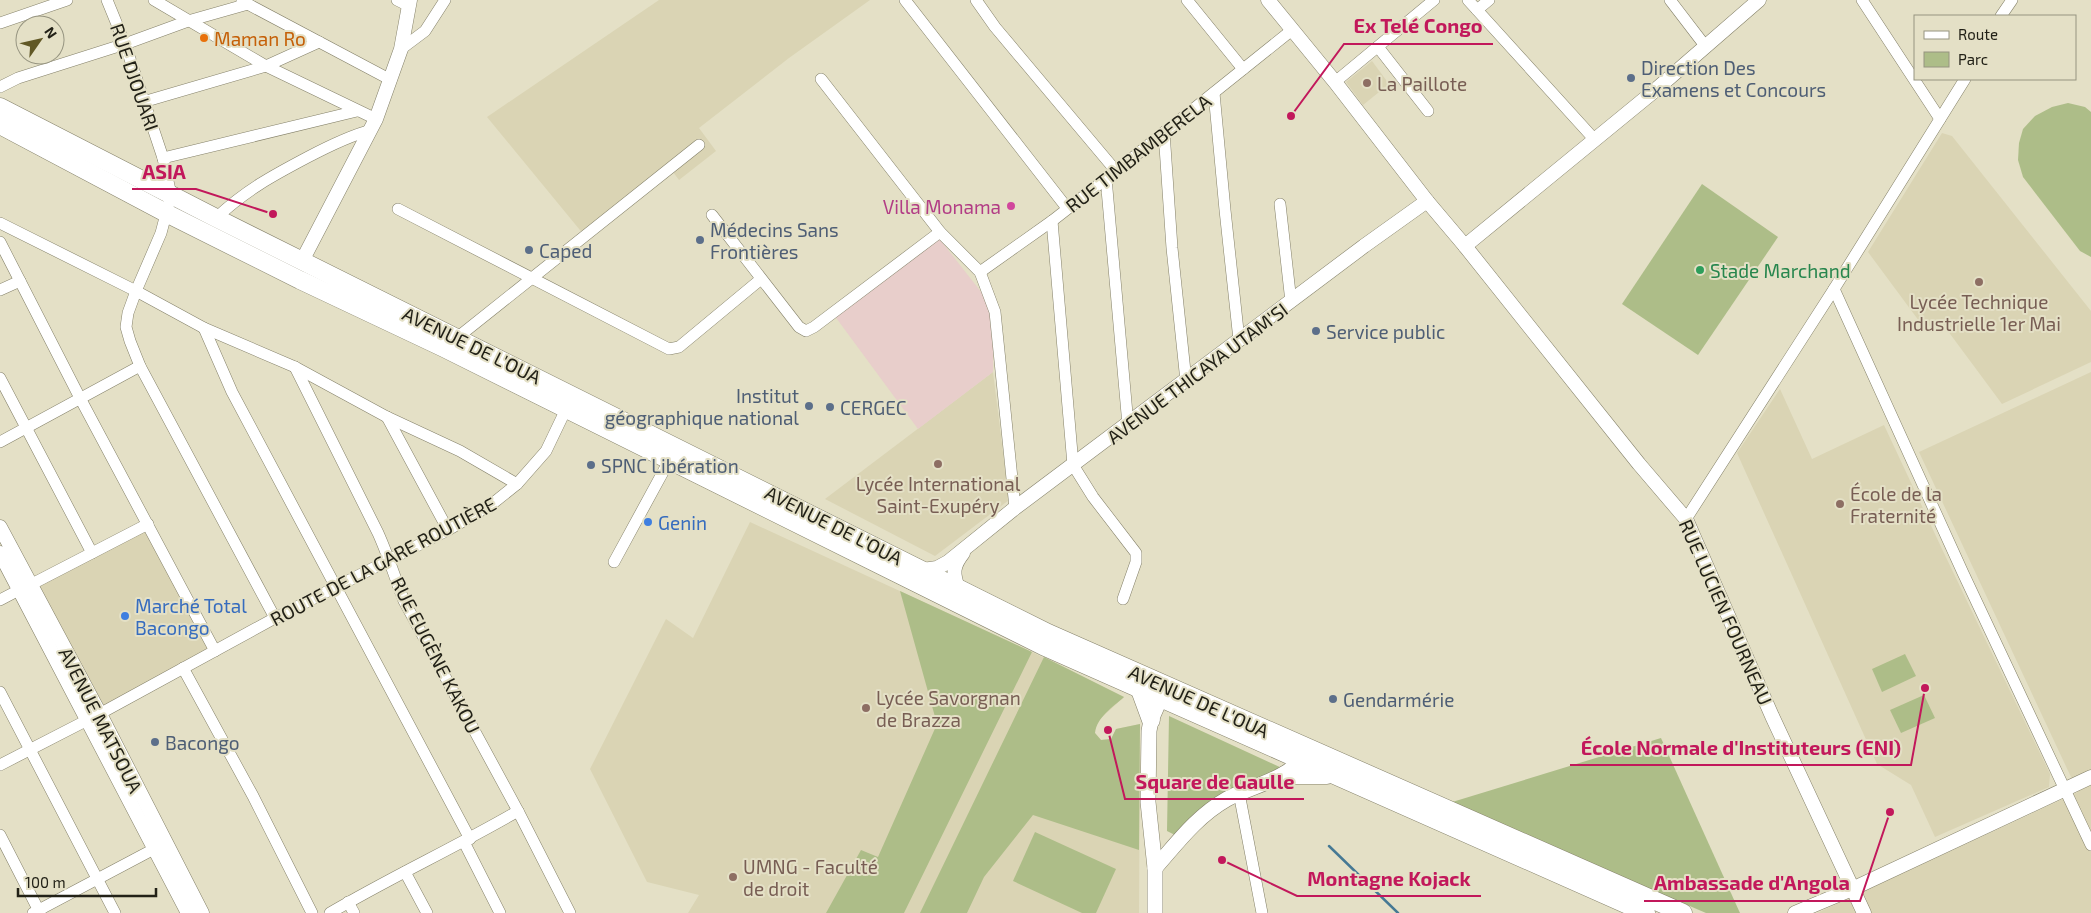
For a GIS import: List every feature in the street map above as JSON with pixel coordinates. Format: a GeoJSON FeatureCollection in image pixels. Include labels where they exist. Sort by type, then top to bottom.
{"type":"FeatureCollection","features":[{"type":"Feature","properties":{"kind":"main road","name":"AVENUE DE L'OUA"},"geometry":{"type":"LineString","coordinates":[[0,107],[302,261],[451,343],[955,595],[1105,660],[1163,692],[1682,913]]}},
{"type":"Feature","properties":{"kind":"main road","name":"AVENUE DE L'OUA"},"geometry":{"type":"LineString","coordinates":[[0,125],[168,214],[300,280],[451,343]]}},
{"type":"Feature","properties":{"kind":"main road","name":"AVENUE DE L'OUA"},"geometry":{"type":"LineString","coordinates":[[570,402],[669,461],[919,577]]}},
{"type":"Feature","properties":{"kind":"main road","name":"AVENUE DE L'OUA"},"geometry":{"type":"LineString","coordinates":[[955,595],[1043,646],[1140,690],[1163,692]]}},
{"type":"Feature","properties":{"kind":"main road"},"geometry":{"type":"LineString","coordinates":[[1140,690],[1150,720]]}},
{"type":"Feature","properties":{"kind":"main road"},"geometry":{"type":"LineString","coordinates":[[1155,913],[1155,868],[1148,802],[1149,731],[1150,720],[1163,692]]}},
{"type":"Feature","properties":{"kind":"main road","name":"AVENUE DE L'OUA"},"geometry":{"type":"LineString","coordinates":[[1305,754],[1335,775],[1646,913]]}},
{"type":"Feature","properties":{"kind":"main road"},"geometry":{"type":"LineString","coordinates":[[1285,775],[1305,754]]}},
{"type":"Feature","properties":{"kind":"main road"},"geometry":{"type":"LineString","coordinates":[[1155,868],[1197,820],[1216,805],[1239,793],[1285,775],[1335,775]]}},
{"type":"Feature","properties":{"kind":"street"},"geometry":{"type":"LineString","coordinates":[[0,23],[67,0]]}},
{"type":"Feature","properties":{"kind":"street","name":"RUE DJOUARI"},"geometry":{"type":"LineString","coordinates":[[107,0],[125,44],[143,102],[164,158],[172,195],[168,214],[128,313],[126,327],[140,366],[275,618]]}},
{"type":"Feature","properties":{"kind":"street"},"geometry":{"type":"LineString","coordinates":[[154,0],[266,66],[357,111],[374,124]]}},
{"type":"Feature","properties":{"kind":"street"},"geometry":{"type":"LineString","coordinates":[[401,49],[425,31],[445,0]]}},
{"type":"Feature","properties":{"kind":"street"},"geometry":{"type":"LineString","coordinates":[[905,0],[1067,208]]}},
{"type":"Feature","properties":{"kind":"street"},"geometry":{"type":"LineString","coordinates":[[976,0],[995,27],[1116,171]]}},
{"type":"Feature","properties":{"kind":"street"},"geometry":{"type":"LineString","coordinates":[[1187,0],[1243,69]]}},
{"type":"Feature","properties":{"kind":"street"},"geometry":{"type":"LineString","coordinates":[[1336,82],[1434,0]]}},
{"type":"Feature","properties":{"kind":"street"},"geometry":{"type":"LineString","coordinates":[[1468,0],[1594,140]]}},
{"type":"Feature","properties":{"kind":"street"},"geometry":{"type":"LineString","coordinates":[[1477,10],[1489,0]]}},
{"type":"Feature","properties":{"kind":"street"},"geometry":{"type":"LineString","coordinates":[[1670,0],[1706,47]]}},
{"type":"Feature","properties":{"kind":"street"},"geometry":{"type":"LineString","coordinates":[[1465,246],[1706,47],[1759,0]]}},
{"type":"Feature","properties":{"kind":"street"},"geometry":{"type":"LineString","coordinates":[[1862,0],[1914,79]]}},
{"type":"Feature","properties":{"kind":"street"},"geometry":{"type":"LineString","coordinates":[[2002,15],[2012,0]]}},
{"type":"Feature","properties":{"kind":"street"},"geometry":{"type":"LineString","coordinates":[[302,261],[374,124],[401,49],[405,2]]}},
{"type":"Feature","properties":{"kind":"street"},"geometry":{"type":"LineString","coordinates":[[0,87],[18,78],[125,44],[188,21],[251,3],[391,80]]}},
{"type":"Feature","properties":{"kind":"street","name":"RUE LUCIEN FOURNEAU"},"geometry":{"type":"LineString","coordinates":[[1274,3],[1292,30],[1336,82],[1427,201],[1639,464],[1686,519],[1772,716],[1864,913]]}},
{"type":"Feature","properties":{"kind":"street","name":"RUE TIMBAMBERELA"},"geometry":{"type":"LineString","coordinates":[[980,272],[1052,221],[1292,30]]}},
{"type":"Feature","properties":{"kind":"street"},"geometry":{"type":"LineString","coordinates":[[143,102],[266,66],[319,42]]}},
{"type":"Feature","properties":{"kind":"street"},"geometry":{"type":"LineString","coordinates":[[1378,47],[1428,111]]}},
{"type":"Feature","properties":{"kind":"street"},"geometry":{"type":"LineString","coordinates":[[821,79],[940,232],[980,272],[997,322],[1015,508]]}},
{"type":"Feature","properties":{"kind":"street"},"geometry":{"type":"LineString","coordinates":[[1914,80],[1940,119]]}},
{"type":"Feature","properties":{"kind":"street"},"geometry":{"type":"LineString","coordinates":[[1686,519],[1834,289],[1964,80]]}},
{"type":"Feature","properties":{"kind":"street"},"geometry":{"type":"LineString","coordinates":[[1214,92],[1239,340]]}},
{"type":"Feature","properties":{"kind":"street"},"geometry":{"type":"LineString","coordinates":[[164,158],[357,111]]}},
{"type":"Feature","properties":{"kind":"street"},"geometry":{"type":"LineString","coordinates":[[216,218],[235,200],[261,182],[374,124]]}},
{"type":"Feature","properties":{"kind":"street"},"geometry":{"type":"LineString","coordinates":[[1164,132],[1172,248],[1186,380]]}},
{"type":"Feature","properties":{"kind":"street"},"geometry":{"type":"LineString","coordinates":[[451,343],[699,145]]}},
{"type":"Feature","properties":{"kind":"street"},"geometry":{"type":"LineString","coordinates":[[1106,178],[1128,425]]}},
{"type":"Feature","properties":{"kind":"street","name":"AVENUE THICAYA UTAM'SI"},"geometry":{"type":"LineString","coordinates":[[919,577],[942,565],[968,546],[1015,508],[1427,201]]}},
{"type":"Feature","properties":{"kind":"street"},"geometry":{"type":"LineString","coordinates":[[1280,204],[1291,302]]}},
{"type":"Feature","properties":{"kind":"street"},"geometry":{"type":"LineString","coordinates":[[398,209],[672,349],[679,347],[760,279]]}},
{"type":"Feature","properties":{"kind":"street"},"geometry":{"type":"LineString","coordinates":[[712,215],[760,279],[799,327],[806,331],[894,268],[940,232]]}},
{"type":"Feature","properties":{"kind":"street"},"geometry":{"type":"LineString","coordinates":[[1052,221],[1073,465],[1093,497],[1136,553],[1136,562],[1123,599]]}},
{"type":"Feature","properties":{"kind":"street"},"geometry":{"type":"LineString","coordinates":[[0,223],[136,291],[204,328],[295,367],[387,417],[460,451],[517,484]]}},
{"type":"Feature","properties":{"kind":"street"},"geometry":{"type":"LineString","coordinates":[[0,242],[80,398],[215,651]]}},
{"type":"Feature","properties":{"kind":"street"},"geometry":{"type":"LineString","coordinates":[[0,290],[20,281]]}},
{"type":"Feature","properties":{"kind":"street"},"geometry":{"type":"LineString","coordinates":[[1834,289],[2091,845]]}},
{"type":"Feature","properties":{"kind":"street"},"geometry":{"type":"LineString","coordinates":[[204,328],[232,392],[336,586],[467,841],[500,913]]}},
{"type":"Feature","properties":{"kind":"street"},"geometry":{"type":"LineString","coordinates":[[0,442],[140,366]]}},
{"type":"Feature","properties":{"kind":"street","name":"RUE EUGÈNE KAKOU"},"geometry":{"type":"LineString","coordinates":[[295,367],[390,558],[393,574],[404,601],[518,811],[570,913]]}},
{"type":"Feature","properties":{"kind":"street"},"geometry":{"type":"LineString","coordinates":[[0,378],[92,553]]}},
{"type":"Feature","properties":{"kind":"street","name":"ROUTE DE LA GARE ROUTIÈRE"},"geometry":{"type":"LineString","coordinates":[[0,765],[94,717],[336,586],[448,530],[492,504],[517,484],[546,451],[570,402]]}},
{"type":"Feature","properties":{"kind":"street"},"geometry":{"type":"LineString","coordinates":[[387,417],[448,530]]}},
{"type":"Feature","properties":{"kind":"street"},"geometry":{"type":"LineString","coordinates":[[614,562],[669,461]]}},
{"type":"Feature","properties":{"kind":"street"},"geometry":{"type":"LineString","coordinates":[[0,600],[148,524]]}},
{"type":"Feature","properties":{"kind":"street","name":"AVENUE MATSOUA"},"geometry":{"type":"LineString","coordinates":[[0,527],[2,546],[202,913]]}},
{"type":"Feature","properties":{"kind":"street","name":"AVENUE THICAYA UTAM'SI"},"geometry":{"type":"LineString","coordinates":[[955,595],[955,563],[968,546]]}},
{"type":"Feature","properties":{"kind":"street"},"geometry":{"type":"LineString","coordinates":[[183,668],[253,796],[312,913]]}},
{"type":"Feature","properties":{"kind":"street"},"geometry":{"type":"LineString","coordinates":[[0,692],[115,913]]}},
{"type":"Feature","properties":{"kind":"street","name":"AVENUE MATSOUA"},"geometry":{"type":"LineString","coordinates":[[94,717],[154,849],[188,913]]}},
{"type":"Feature","properties":{"kind":"street"},"geometry":{"type":"LineString","coordinates":[[1795,913],[1852,889],[2091,777]]}},
{"type":"Feature","properties":{"kind":"street"},"geometry":{"type":"LineString","coordinates":[[1239,793],[1262,913]]}},
{"type":"Feature","properties":{"kind":"street"},"geometry":{"type":"LineString","coordinates":[[330,913],[467,841],[518,811]]}},
{"type":"Feature","properties":{"kind":"street"},"geometry":{"type":"LineString","coordinates":[[0,835],[37,912],[154,849]]}},
{"type":"Feature","properties":{"kind":"street"},"geometry":{"type":"LineString","coordinates":[[405,872],[428,913]]}},
{"type":"Feature","properties":{"kind":"street"},"geometry":{"type":"LineString","coordinates":[[348,902],[354,913]]}},
{"type":"Feature","properties":{"kind":"shaded area"},"geometry":{"type":"Polygon","coordinates":[[[659,0],[870,0],[789,58],[699,128],[716,151],[679,180],[670,168],[584,235],[487,117],[659,0]]]}},
{"type":"Feature","properties":{"kind":"shaded area","name":"La Paillote"},"geometry":{"type":"Polygon","coordinates":[[[1372,61],[1389,84],[1363,105],[1346,82],[1372,61]]]}},
{"type":"Feature","properties":{"kind":"shaded area","name":"Lycée Technique Industrielle 1er Mai"},"geometry":{"type":"Polygon","coordinates":[[[1942,133],[1952,136],[2091,311],[2091,362],[2002,404],[1939,319],[1925,329],[1868,252],[1942,133]]]}},
{"type":"Feature","properties":{"kind":"shaded area"},"geometry":{"type":"Polygon","coordinates":[[[938,237],[989,302],[994,313],[993,372],[918,429],[834,315],[938,237]]]}},
{"type":"Feature","properties":{"kind":"shaded area","name":"Lycée International Saint-Exupéry"},"geometry":{"type":"Polygon","coordinates":[[[993,372],[1009,500],[935,556],[825,499],[993,372]]]}},
{"type":"Feature","properties":{"kind":"shaded area"},"geometry":{"type":"Polygon","coordinates":[[[2091,372],[2091,913],[1817,913],[2078,792],[1919,452],[2091,372]]]}},
{"type":"Feature","properties":{"kind":"shaded area"},"geometry":{"type":"Polygon","coordinates":[[[1780,389],[1812,459],[1884,425],[2050,774],[2049,787],[1935,837],[1911,785],[1877,764],[1737,453],[1780,389]]]}},
{"type":"Feature","properties":{"kind":"shaded area","name":"Lycée Savorgnan de Brazza"},"geometry":{"type":"Polygon","coordinates":[[[750,522],[1032,652],[1124,697],[1100,719],[1095,733],[1101,740],[1111,739],[1116,729],[1140,724],[1139,913],[688,913],[699,895],[647,882],[590,769],[666,619],[693,638],[750,522]]]}},
{"type":"Feature","properties":{"kind":"shaded area","name":"Marché Total Bacongo"},"geometry":{"type":"Polygon","coordinates":[[[148,524],[215,651],[103,712],[36,582],[148,524]]]}},
{"type":"Feature","properties":{"kind":"green space"},"geometry":{"type":"Polygon","coordinates":[[[2068,103],[2085,107],[2091,112],[2091,257],[2080,251],[2023,177],[2018,160],[2019,143],[2023,129],[2035,116],[2052,107],[2068,103]]]}},
{"type":"Feature","properties":{"kind":"green space","name":"Stade Marchand"},"geometry":{"type":"Polygon","coordinates":[[[1702,184],[1778,237],[1698,355],[1622,304],[1702,184]]]}},
{"type":"Feature","properties":{"kind":"green space"},"geometry":{"type":"Polygon","coordinates":[[[900,591],[1032,652],[904,913],[826,913],[861,850],[878,857],[937,724],[900,591]]]}},
{"type":"Feature","properties":{"kind":"green space"},"geometry":{"type":"Polygon","coordinates":[[[1905,654],[1916,676],[1882,692],[1872,669],[1905,654]]]}},
{"type":"Feature","properties":{"kind":"green space"},"geometry":{"type":"Polygon","coordinates":[[[1044,657],[1124,697],[1106,713],[1096,727],[1095,733],[1101,740],[1111,739],[1116,729],[1140,724],[1139,850],[1033,815],[984,877],[967,913],[920,913],[1044,657]]]}},
{"type":"Feature","properties":{"kind":"green space"},"geometry":{"type":"Polygon","coordinates":[[[1924,695],[1935,718],[1901,733],[1890,710],[1924,695]]]}},
{"type":"Feature","properties":{"kind":"green space"},"geometry":{"type":"Polygon","coordinates":[[[1169,716],[1284,769],[1232,790],[1191,817],[1175,835],[1167,831],[1169,716]]]}},
{"type":"Feature","properties":{"kind":"green space"},"geometry":{"type":"Polygon","coordinates":[[[1661,738],[1740,913],[1706,913],[1449,803],[1661,738]]]}},
{"type":"Feature","properties":{"kind":"green space"},"geometry":{"type":"Polygon","coordinates":[[[1035,832],[1116,869],[1096,913],[1082,913],[1013,881],[1035,832]]]}},
{"type":"Feature","properties":{"kind":"waterway"},"geometry":{"type":"LineString","coordinates":[[1329,846],[1398,913]]}},
{"type":"Feature","properties":{"kind":"place","name":"Maman Ro"},"geometry":{"type":"Point","coordinates":[204,38]}},
{"type":"Feature","properties":{"kind":"place","name":"Direction Des Examens et Concours"},"geometry":{"type":"Point","coordinates":[1631,78]}},
{"type":"Feature","properties":{"kind":"place","name":"La Paillote"},"geometry":{"type":"Point","coordinates":[1367,83]}},
{"type":"Feature","properties":{"kind":"place","name":"Ex Telé Congo"},"geometry":{"type":"Point","coordinates":[1291,116]}},
{"type":"Feature","properties":{"kind":"place","name":"Villa Monama"},"geometry":{"type":"Point","coordinates":[1011,206]}},
{"type":"Feature","properties":{"kind":"place","name":"ASIA"},"geometry":{"type":"Point","coordinates":[273,214]}},
{"type":"Feature","properties":{"kind":"place","name":"Médecins Sans Frontières"},"geometry":{"type":"Point","coordinates":[700,240]}},
{"type":"Feature","properties":{"kind":"place","name":"Caped"},"geometry":{"type":"Point","coordinates":[529,250]}},
{"type":"Feature","properties":{"kind":"place","name":"Stade Marchand"},"geometry":{"type":"Point","coordinates":[1700,270]}},
{"type":"Feature","properties":{"kind":"place","name":"Lycée Technique Industrielle 1er Mai"},"geometry":{"type":"Point","coordinates":[1979,282]}},
{"type":"Feature","properties":{"kind":"place","name":"Service public"},"geometry":{"type":"Point","coordinates":[1316,331]}},
{"type":"Feature","properties":{"kind":"place","name":"Institut géographique national"},"geometry":{"type":"Point","coordinates":[809,406]}},
{"type":"Feature","properties":{"kind":"place","name":"CERGEC"},"geometry":{"type":"Point","coordinates":[830,407]}},
{"type":"Feature","properties":{"kind":"place","name":"Lycée International Saint-Exupéry"},"geometry":{"type":"Point","coordinates":[938,464]}},
{"type":"Feature","properties":{"kind":"place","name":"SPNC Libération"},"geometry":{"type":"Point","coordinates":[591,465]}},
{"type":"Feature","properties":{"kind":"place","name":"École de la Fraternité"},"geometry":{"type":"Point","coordinates":[1840,504]}},
{"type":"Feature","properties":{"kind":"place","name":"Genin"},"geometry":{"type":"Point","coordinates":[648,522]}},
{"type":"Feature","properties":{"kind":"place","name":"Marché Total Bacongo"},"geometry":{"type":"Point","coordinates":[125,616]}},
{"type":"Feature","properties":{"kind":"place","name":"École Normale d'Instituteurs (ENI)"},"geometry":{"type":"Point","coordinates":[1925,688]}},
{"type":"Feature","properties":{"kind":"place","name":"Gendarmérie"},"geometry":{"type":"Point","coordinates":[1333,699]}},
{"type":"Feature","properties":{"kind":"place","name":"Lycée Savorgnan de Brazza"},"geometry":{"type":"Point","coordinates":[866,708]}},
{"type":"Feature","properties":{"kind":"place","name":"Square de Gaulle"},"geometry":{"type":"Point","coordinates":[1108,730]}},
{"type":"Feature","properties":{"kind":"place","name":"Bacongo"},"geometry":{"type":"Point","coordinates":[155,742]}},
{"type":"Feature","properties":{"kind":"place","name":"Ambassade d'Angola"},"geometry":{"type":"Point","coordinates":[1890,812]}},
{"type":"Feature","properties":{"kind":"place","name":"Montagne Kojack"},"geometry":{"type":"Point","coordinates":[1222,860]}},
{"type":"Feature","properties":{"kind":"place","name":"UMNG - Faculté de droit"},"geometry":{"type":"Point","coordinates":[733,877]}}]}
